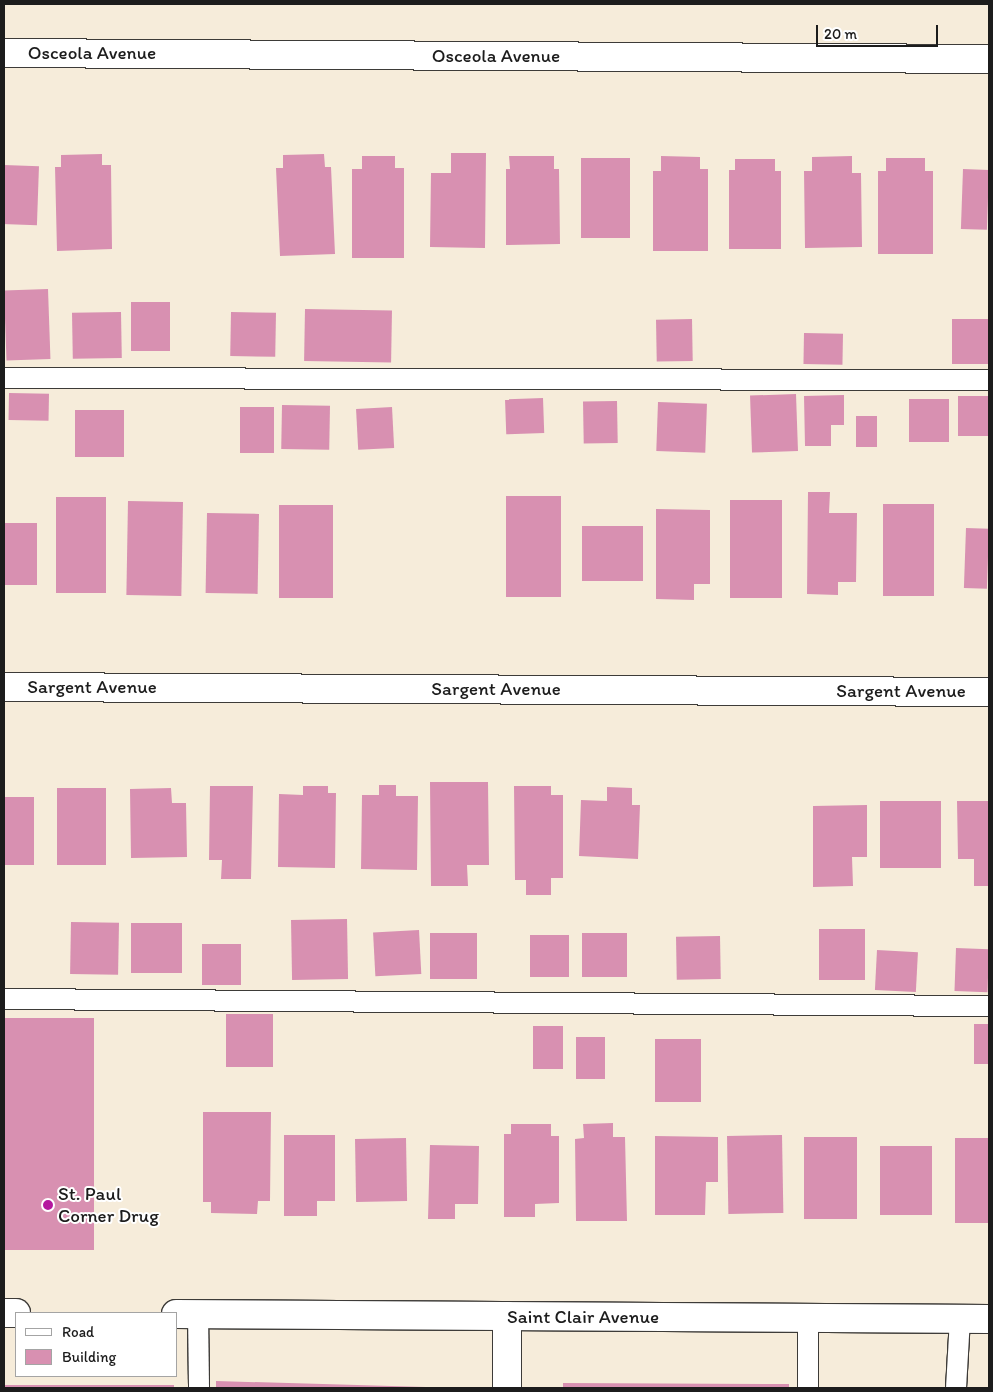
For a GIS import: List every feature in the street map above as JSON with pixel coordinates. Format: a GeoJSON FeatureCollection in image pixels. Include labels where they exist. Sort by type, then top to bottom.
{"type":"FeatureCollection","features":[{"type":"Feature","properties":{"kind":"street","name":"Osceola Avenue"},"geometry":{"type":"LineString","coordinates":[[4,53],[989,59]]}},
{"type":"Feature","properties":{"kind":"street","name":"Sargent Avenue"},"geometry":{"type":"LineString","coordinates":[[4,687],[989,692]]}},
{"type":"Feature","properties":{"kind":"street","name":"Saint Clair Avenue"},"geometry":{"type":"LineString","coordinates":[[187,1314],[989,1319]]}},
{"type":"Feature","properties":{"kind":"street"},"geometry":{"type":"LineString","coordinates":[[506,1316],[506,1388]]}},
{"type":"Feature","properties":{"kind":"lane"},"geometry":{"type":"LineString","coordinates":[[4,378],[989,380]]}},
{"type":"Feature","properties":{"kind":"lane"},"geometry":{"type":"LineString","coordinates":[[4,999],[989,1006]]}},
{"type":"Feature","properties":{"kind":"lane"},"geometry":{"type":"LineString","coordinates":[[187,1314],[199,1388]]}},
{"type":"Feature","properties":{"kind":"lane"},"geometry":{"type":"LineString","coordinates":[[808,1318],[808,1388]]}},
{"type":"Feature","properties":{"kind":"lane"},"geometry":{"type":"LineString","coordinates":[[956,1388],[960,1319]]}},
{"type":"Feature","properties":{"kind":"building"},"geometry":{"type":"Polygon","coordinates":[[[451,153],[486,153],[485,248],[430,247],[431,173],[451,173],[451,153]]]}},
{"type":"Feature","properties":{"kind":"building"},"geometry":{"type":"Polygon","coordinates":[[[102,154],[102,165],[111,165],[112,249],[57,251],[55,167],[61,167],[61,155],[102,154]]]}},
{"type":"Feature","properties":{"kind":"building"},"geometry":{"type":"Polygon","coordinates":[[[324,154],[325,167],[331,167],[335,254],[280,256],[276,168],[283,168],[283,155],[324,154]]]}},
{"type":"Feature","properties":{"kind":"building"},"geometry":{"type":"Polygon","coordinates":[[[362,156],[395,156],[395,168],[404,168],[404,258],[352,258],[352,169],[362,169],[362,156]]]}},
{"type":"Feature","properties":{"kind":"building"},"geometry":{"type":"Polygon","coordinates":[[[509,156],[554,156],[554,169],[559,169],[560,244],[506,245],[506,169],[510,169],[509,156]]]}},
{"type":"Feature","properties":{"kind":"building"},"geometry":{"type":"Polygon","coordinates":[[[661,156],[700,157],[700,169],[708,169],[708,251],[653,251],[653,171],[661,171],[661,156]]]}},
{"type":"Feature","properties":{"kind":"building"},"geometry":{"type":"Polygon","coordinates":[[[852,156],[852,173],[861,173],[862,247],[805,248],[804,171],[812,171],[812,157],[852,156]]]}},
{"type":"Feature","properties":{"kind":"building"},"geometry":{"type":"Polygon","coordinates":[[[581,158],[630,158],[630,238],[581,238],[581,158]]]}},
{"type":"Feature","properties":{"kind":"building"},"geometry":{"type":"Polygon","coordinates":[[[886,158],[925,158],[925,171],[933,171],[933,254],[878,254],[878,171],[886,171],[886,158]]]}},
{"type":"Feature","properties":{"kind":"building"},"geometry":{"type":"Polygon","coordinates":[[[735,159],[775,159],[775,171],[781,171],[781,249],[729,249],[729,170],[735,170],[735,159]]]}},
{"type":"Feature","properties":{"kind":"building"},"geometry":{"type":"Polygon","coordinates":[[[4,165],[39,166],[37,225],[4,224],[4,165]]]}},
{"type":"Feature","properties":{"kind":"building"},"geometry":{"type":"Polygon","coordinates":[[[963,169],[989,170],[987,230],[961,229],[963,169]]]}},
{"type":"Feature","properties":{"kind":"building"},"geometry":{"type":"Polygon","coordinates":[[[48,289],[50,359],[6,360],[4,291],[48,289]]]}},
{"type":"Feature","properties":{"kind":"building"},"geometry":{"type":"Polygon","coordinates":[[[131,302],[170,302],[170,351],[131,351],[131,302]]]}},
{"type":"Feature","properties":{"kind":"building"},"geometry":{"type":"Polygon","coordinates":[[[305,309],[392,311],[391,363],[304,361],[305,309]]]}},
{"type":"Feature","properties":{"kind":"building"},"geometry":{"type":"Polygon","coordinates":[[[121,312],[122,358],[73,359],[72,313],[121,312]]]}},
{"type":"Feature","properties":{"kind":"building"},"geometry":{"type":"Polygon","coordinates":[[[231,312],[276,313],[275,357],[230,356],[231,312]]]}},
{"type":"Feature","properties":{"kind":"building"},"geometry":{"type":"Polygon","coordinates":[[[692,319],[693,361],[657,362],[656,320],[692,319]]]}},
{"type":"Feature","properties":{"kind":"building"},"geometry":{"type":"Polygon","coordinates":[[[952,319],[989,319],[989,364],[952,364],[952,319]]]}},
{"type":"Feature","properties":{"kind":"building"},"geometry":{"type":"Polygon","coordinates":[[[804,333],[843,334],[842,365],[803,364],[804,333]]]}},
{"type":"Feature","properties":{"kind":"building"},"geometry":{"type":"Polygon","coordinates":[[[9,393],[49,394],[49,421],[9,420],[9,393]]]}},
{"type":"Feature","properties":{"kind":"building"},"geometry":{"type":"Polygon","coordinates":[[[796,394],[798,451],[752,453],[750,396],[796,394]]]}},
{"type":"Feature","properties":{"kind":"building"},"geometry":{"type":"Polygon","coordinates":[[[844,395],[844,425],[831,425],[831,446],[805,446],[804,396],[844,395]]]}},
{"type":"Feature","properties":{"kind":"building"},"geometry":{"type":"Polygon","coordinates":[[[958,396],[989,396],[989,436],[958,436],[958,396]]]}},
{"type":"Feature","properties":{"kind":"building"},"geometry":{"type":"Polygon","coordinates":[[[543,398],[544,433],[506,434],[505,399],[543,398]]]}},
{"type":"Feature","properties":{"kind":"building"},"geometry":{"type":"Polygon","coordinates":[[[909,399],[949,399],[949,442],[909,442],[909,399]]]}},
{"type":"Feature","properties":{"kind":"building"},"geometry":{"type":"Polygon","coordinates":[[[617,401],[618,443],[584,444],[583,402],[617,401]]]}},
{"type":"Feature","properties":{"kind":"building"},"geometry":{"type":"Polygon","coordinates":[[[658,402],[707,404],[705,453],[656,451],[658,402]]]}},
{"type":"Feature","properties":{"kind":"building"},"geometry":{"type":"Polygon","coordinates":[[[282,405],[330,406],[329,450],[281,449],[282,405]]]}},
{"type":"Feature","properties":{"kind":"building"},"geometry":{"type":"Polygon","coordinates":[[[240,407],[274,407],[274,453],[240,453],[240,407]]]}},
{"type":"Feature","properties":{"kind":"building"},"geometry":{"type":"Polygon","coordinates":[[[392,407],[394,448],[358,450],[356,409],[392,407]]]}},
{"type":"Feature","properties":{"kind":"building"},"geometry":{"type":"Polygon","coordinates":[[[75,410],[124,410],[124,457],[75,457],[75,410]]]}},
{"type":"Feature","properties":{"kind":"building"},"geometry":{"type":"Polygon","coordinates":[[[856,416],[877,416],[877,447],[856,447],[856,416]]]}},
{"type":"Feature","properties":{"kind":"building"},"geometry":{"type":"Polygon","coordinates":[[[808,492],[830,492],[829,513],[857,513],[856,582],[838,582],[838,595],[807,594],[808,492]]]}},
{"type":"Feature","properties":{"kind":"building"},"geometry":{"type":"Polygon","coordinates":[[[506,496],[561,496],[561,597],[506,597],[506,496]]]}},
{"type":"Feature","properties":{"kind":"building"},"geometry":{"type":"Polygon","coordinates":[[[56,497],[106,497],[106,593],[56,593],[56,497]]]}},
{"type":"Feature","properties":{"kind":"building"},"geometry":{"type":"Polygon","coordinates":[[[730,500],[782,500],[782,598],[730,598],[730,500]]]}},
{"type":"Feature","properties":{"kind":"building"},"geometry":{"type":"Polygon","coordinates":[[[128,501],[183,502],[181,596],[126,595],[128,501]]]}},
{"type":"Feature","properties":{"kind":"building"},"geometry":{"type":"Polygon","coordinates":[[[883,504],[934,504],[934,596],[883,596],[883,504]]]}},
{"type":"Feature","properties":{"kind":"building"},"geometry":{"type":"Polygon","coordinates":[[[279,505],[333,505],[333,598],[279,598],[279,505]]]}},
{"type":"Feature","properties":{"kind":"building"},"geometry":{"type":"Polygon","coordinates":[[[656,509],[710,510],[710,584],[694,584],[694,600],[656,599],[656,509]]]}},
{"type":"Feature","properties":{"kind":"building"},"geometry":{"type":"Polygon","coordinates":[[[207,513],[259,514],[258,594],[206,593],[207,513]]]}},
{"type":"Feature","properties":{"kind":"building"},"geometry":{"type":"Polygon","coordinates":[[[4,523],[37,523],[37,585],[4,585],[4,523]]]}},
{"type":"Feature","properties":{"kind":"building"},"geometry":{"type":"Polygon","coordinates":[[[582,526],[643,526],[643,581],[582,581],[582,526]]]}},
{"type":"Feature","properties":{"kind":"building"},"geometry":{"type":"Polygon","coordinates":[[[966,528],[989,529],[987,589],[964,588],[966,528]]]}},
{"type":"Feature","properties":{"kind":"building"},"geometry":{"type":"Polygon","coordinates":[[[430,782],[488,782],[489,865],[467,865],[468,886],[431,886],[430,782]]]}},
{"type":"Feature","properties":{"kind":"building"},"geometry":{"type":"Polygon","coordinates":[[[379,785],[396,785],[396,796],[418,796],[417,870],[361,869],[362,795],[379,795],[379,785]]]}},
{"type":"Feature","properties":{"kind":"building"},"geometry":{"type":"Polygon","coordinates":[[[210,786],[253,786],[251,879],[221,879],[222,860],[209,860],[210,786]]]}},
{"type":"Feature","properties":{"kind":"building"},"geometry":{"type":"Polygon","coordinates":[[[303,786],[328,786],[328,793],[336,793],[335,868],[278,867],[279,794],[303,795],[303,786]]]}},
{"type":"Feature","properties":{"kind":"building"},"geometry":{"type":"Polygon","coordinates":[[[514,786],[551,786],[551,795],[563,795],[563,878],[551,878],[551,895],[526,895],[526,880],[515,880],[514,786]]]}},
{"type":"Feature","properties":{"kind":"building"},"geometry":{"type":"Polygon","coordinates":[[[607,787],[632,788],[632,805],[640,805],[638,859],[579,856],[581,800],[607,801],[607,787]]]}},
{"type":"Feature","properties":{"kind":"building"},"geometry":{"type":"Polygon","coordinates":[[[57,788],[106,788],[106,865],[57,865],[57,788]]]}},
{"type":"Feature","properties":{"kind":"building"},"geometry":{"type":"Polygon","coordinates":[[[171,788],[172,803],[186,803],[187,857],[131,858],[130,789],[171,788]]]}},
{"type":"Feature","properties":{"kind":"building"},"geometry":{"type":"Polygon","coordinates":[[[4,797],[34,797],[34,865],[4,865],[4,797]]]}},
{"type":"Feature","properties":{"kind":"building"},"geometry":{"type":"Polygon","coordinates":[[[880,801],[941,801],[941,868],[880,868],[880,801]]]}},
{"type":"Feature","properties":{"kind":"building"},"geometry":{"type":"Polygon","coordinates":[[[957,801],[989,801],[989,886],[974,886],[974,859],[958,859],[957,801]]]}},
{"type":"Feature","properties":{"kind":"building"},"geometry":{"type":"Polygon","coordinates":[[[867,805],[867,857],[852,857],[853,886],[813,887],[813,806],[867,805]]]}},
{"type":"Feature","properties":{"kind":"building"},"geometry":{"type":"Polygon","coordinates":[[[347,919],[348,979],[292,980],[291,920],[347,919]]]}},
{"type":"Feature","properties":{"kind":"building"},"geometry":{"type":"Polygon","coordinates":[[[71,922],[119,923],[118,975],[70,974],[71,922]]]}},
{"type":"Feature","properties":{"kind":"building"},"geometry":{"type":"Polygon","coordinates":[[[131,923],[182,923],[182,973],[131,973],[131,923]]]}},
{"type":"Feature","properties":{"kind":"building"},"geometry":{"type":"Polygon","coordinates":[[[819,929],[865,929],[865,980],[819,980],[819,929]]]}},
{"type":"Feature","properties":{"kind":"building"},"geometry":{"type":"Polygon","coordinates":[[[419,930],[421,974],[375,976],[373,932],[419,930]]]}},
{"type":"Feature","properties":{"kind":"building"},"geometry":{"type":"Polygon","coordinates":[[[430,933],[477,933],[477,979],[430,979],[430,933]]]}},
{"type":"Feature","properties":{"kind":"building"},"geometry":{"type":"Polygon","coordinates":[[[582,933],[627,933],[627,977],[582,977],[582,933]]]}},
{"type":"Feature","properties":{"kind":"building"},"geometry":{"type":"Polygon","coordinates":[[[530,935],[569,935],[569,977],[530,977],[530,935]]]}},
{"type":"Feature","properties":{"kind":"building"},"geometry":{"type":"Polygon","coordinates":[[[720,936],[721,979],[677,980],[676,937],[720,936]]]}},
{"type":"Feature","properties":{"kind":"building"},"geometry":{"type":"Polygon","coordinates":[[[202,944],[241,944],[241,985],[202,985],[202,944]]]}},
{"type":"Feature","properties":{"kind":"building"},"geometry":{"type":"Polygon","coordinates":[[[956,948],[989,949],[987,992],[954,991],[956,948]]]}},
{"type":"Feature","properties":{"kind":"building"},"geometry":{"type":"Polygon","coordinates":[[[877,950],[918,952],[916,992],[875,990],[877,950]]]}},
{"type":"Feature","properties":{"kind":"building"},"geometry":{"type":"Polygon","coordinates":[[[226,1014],[273,1014],[273,1067],[226,1067],[226,1014]]]}},
{"type":"Feature","properties":{"kind":"building"},"geometry":{"type":"Polygon","coordinates":[[[4,1018],[94,1018],[94,1250],[4,1250],[4,1018]]]}},
{"type":"Feature","properties":{"kind":"building"},"geometry":{"type":"Polygon","coordinates":[[[974,1024],[989,1024],[989,1064],[974,1064],[974,1024]]]}},
{"type":"Feature","properties":{"kind":"building"},"geometry":{"type":"Polygon","coordinates":[[[533,1026],[563,1026],[563,1069],[533,1069],[533,1026]]]}},
{"type":"Feature","properties":{"kind":"building"},"geometry":{"type":"Polygon","coordinates":[[[576,1037],[605,1037],[605,1079],[576,1079],[576,1037]]]}},
{"type":"Feature","properties":{"kind":"building"},"geometry":{"type":"Polygon","coordinates":[[[655,1039],[701,1039],[701,1102],[655,1102],[655,1039]]]}},
{"type":"Feature","properties":{"kind":"building"},"geometry":{"type":"Polygon","coordinates":[[[203,1112],[271,1112],[270,1201],[258,1201],[257,1214],[211,1213],[211,1202],[203,1202],[203,1112]]]}},
{"type":"Feature","properties":{"kind":"building"},"geometry":{"type":"Polygon","coordinates":[[[613,1123],[613,1137],[625,1137],[627,1221],[576,1221],[575,1139],[584,1138],[583,1124],[613,1123]]]}},
{"type":"Feature","properties":{"kind":"building"},"geometry":{"type":"Polygon","coordinates":[[[511,1124],[551,1124],[551,1136],[559,1136],[559,1203],[535,1204],[535,1217],[504,1217],[504,1134],[511,1134],[511,1124]]]}},
{"type":"Feature","properties":{"kind":"building"},"geometry":{"type":"Polygon","coordinates":[[[284,1135],[335,1135],[335,1201],[317,1201],[317,1216],[284,1216],[284,1135]]]}},
{"type":"Feature","properties":{"kind":"building"},"geometry":{"type":"Polygon","coordinates":[[[782,1135],[783,1213],[728,1214],[727,1136],[782,1135]]]}},
{"type":"Feature","properties":{"kind":"building"},"geometry":{"type":"Polygon","coordinates":[[[655,1136],[718,1137],[718,1182],[706,1182],[705,1215],[655,1215],[655,1136]]]}},
{"type":"Feature","properties":{"kind":"building"},"geometry":{"type":"Polygon","coordinates":[[[804,1137],[857,1137],[857,1219],[804,1219],[804,1137]]]}},
{"type":"Feature","properties":{"kind":"building"},"geometry":{"type":"Polygon","coordinates":[[[406,1138],[407,1201],[356,1202],[355,1139],[406,1138]]]}},
{"type":"Feature","properties":{"kind":"building"},"geometry":{"type":"Polygon","coordinates":[[[955,1138],[989,1138],[989,1223],[955,1223],[955,1138]]]}},
{"type":"Feature","properties":{"kind":"building"},"geometry":{"type":"Polygon","coordinates":[[[430,1145],[479,1146],[478,1204],[455,1204],[455,1219],[428,1219],[430,1145]]]}},
{"type":"Feature","properties":{"kind":"building"},"geometry":{"type":"Polygon","coordinates":[[[880,1146],[932,1146],[932,1215],[880,1215],[880,1146]]]}},
{"type":"Feature","properties":{"kind":"building"},"geometry":{"type":"Polygon","coordinates":[[[216,1381],[426,1387],[426,1388],[216,1388],[216,1381]]]}},
{"type":"Feature","properties":{"kind":"building"},"geometry":{"type":"Polygon","coordinates":[[[563,1383],[789,1384],[789,1388],[563,1388],[563,1383]]]}},
{"type":"Feature","properties":{"kind":"building"},"geometry":{"type":"Polygon","coordinates":[[[4,1385],[174,1385],[174,1388],[4,1388],[4,1385]]]}},
{"type":"Feature","properties":{"kind":"place","name":"St. Paul Corner Drug"},"geometry":{"type":"Point","coordinates":[48,1205]}}]}
